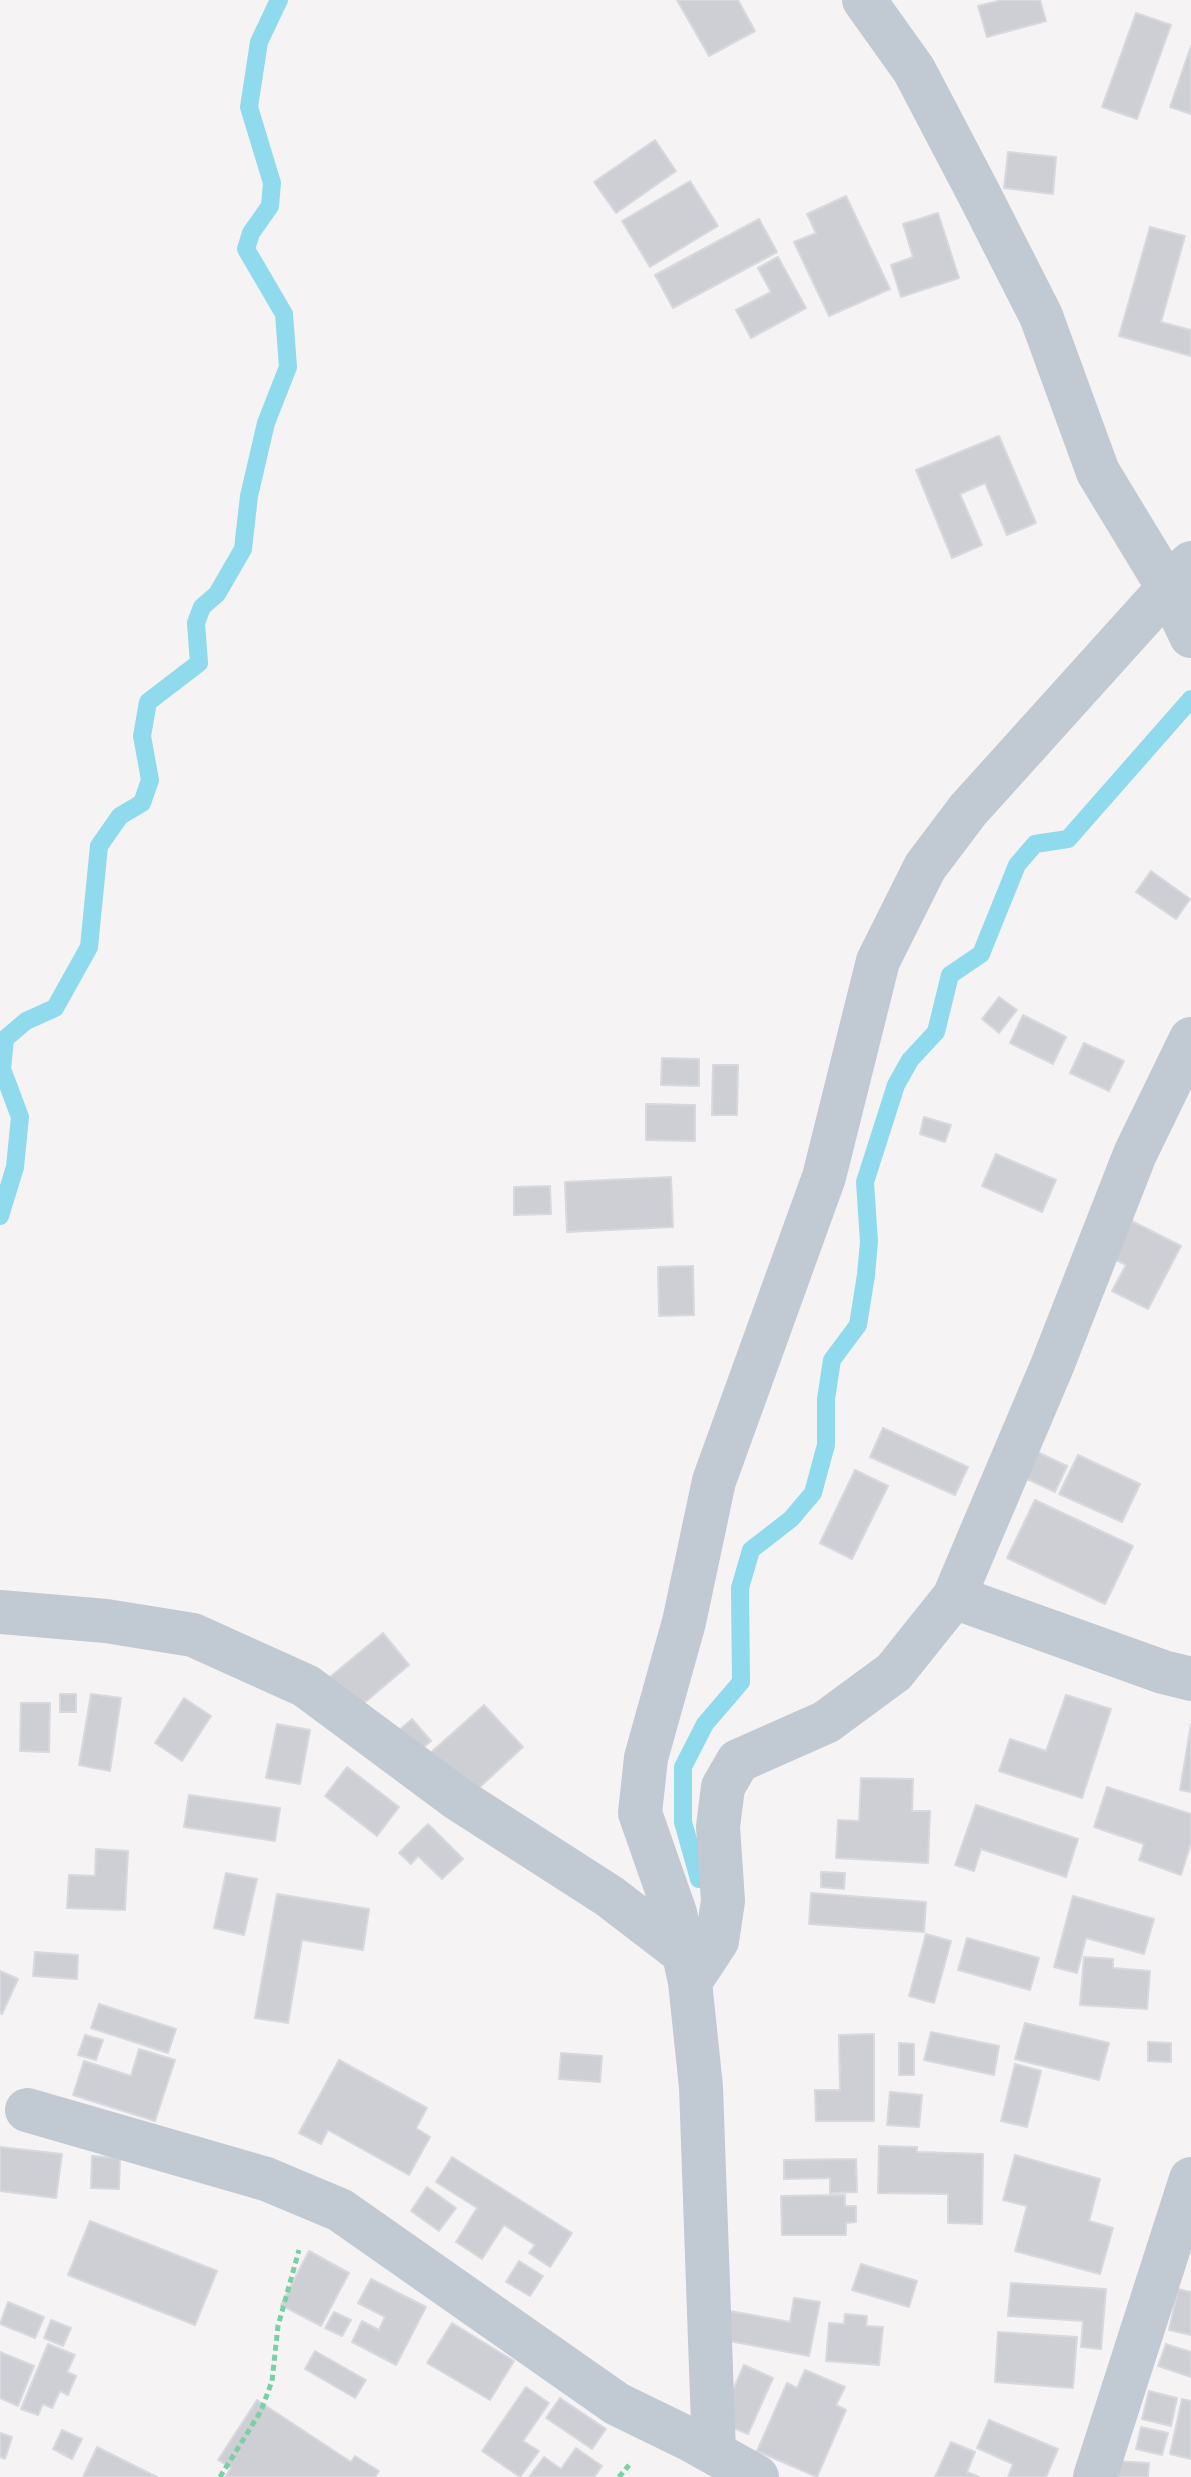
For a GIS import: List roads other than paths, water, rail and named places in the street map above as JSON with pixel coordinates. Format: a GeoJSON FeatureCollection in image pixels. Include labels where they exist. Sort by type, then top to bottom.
{"type":"FeatureCollection","features":[{"type":"Feature","properties":{"kind":"street"},"geometry":{"type":"LineString","coordinates":[[864,0],[914,70],[1041,316],[1098,472],[1180,576],[1191,636]]}},
{"type":"Feature","properties":{"kind":"street"},"geometry":{"type":"LineString","coordinates":[[714,2453],[701,2087],[688,1968],[675,1913],[640,1813],[646,1758],[684,1622],[714,1481],[824,1177],[878,961],[925,867],[968,810],[1180,576]]}},
{"type":"Feature","properties":{"kind":"street"},"geometry":{"type":"LineString","coordinates":[[688,1968],[717,1941],[723,1901],[718,1827],[723,1787],[738,1761],[826,1722],[894,1672],[954,1597],[1135,1154],[1191,1039]]}},
{"type":"Feature","properties":{"kind":"street"},"geometry":{"type":"LineString","coordinates":[[954,1597],[1191,1679]]}},
{"type":"Feature","properties":{"kind":"street"},"geometry":{"type":"LineString","coordinates":[[0,1612],[106,1621],[193,1635],[306,1686],[458,1799],[609,1896],[688,1968]]}},
{"type":"Feature","properties":{"kind":"street"},"geometry":{"type":"LineString","coordinates":[[27,2110],[266,2179],[340,2210],[617,2404],[757,2477]]}},
{"type":"Feature","properties":{"kind":"street"},"geometry":{"type":"LineString","coordinates":[[1095,2477],[1191,2179]]}},
{"type":"Feature","properties":{"kind":"waterway"},"geometry":{"type":"LineString","coordinates":[[0,1216],[15,1167],[20,1117],[2,1069],[5,1039],[26,1021],[55,1008],[89,947],[99,846],[120,816],[142,803],[150,780],[142,736],[148,702],[199,663],[196,623],[202,607],[217,594],[243,549],[249,496],[266,423],[288,367],[284,314],[246,249],[251,233],[270,206],[272,183],[249,107],[259,42],[279,0]]}},
{"type":"Feature","properties":{"kind":"waterway"},"geometry":{"type":"LineString","coordinates":[[699,1879],[683,1822],[683,1767],[705,1724],[741,1682],[740,1588],[751,1550],[791,1519],[813,1493],[826,1445],[826,1399],[832,1360],[858,1325],[869,1242],[865,1182],[896,1085],[910,1060],[936,1032],[950,975],[981,954],[1017,865],[1035,844],[1068,839],[1191,699]]}}]}
